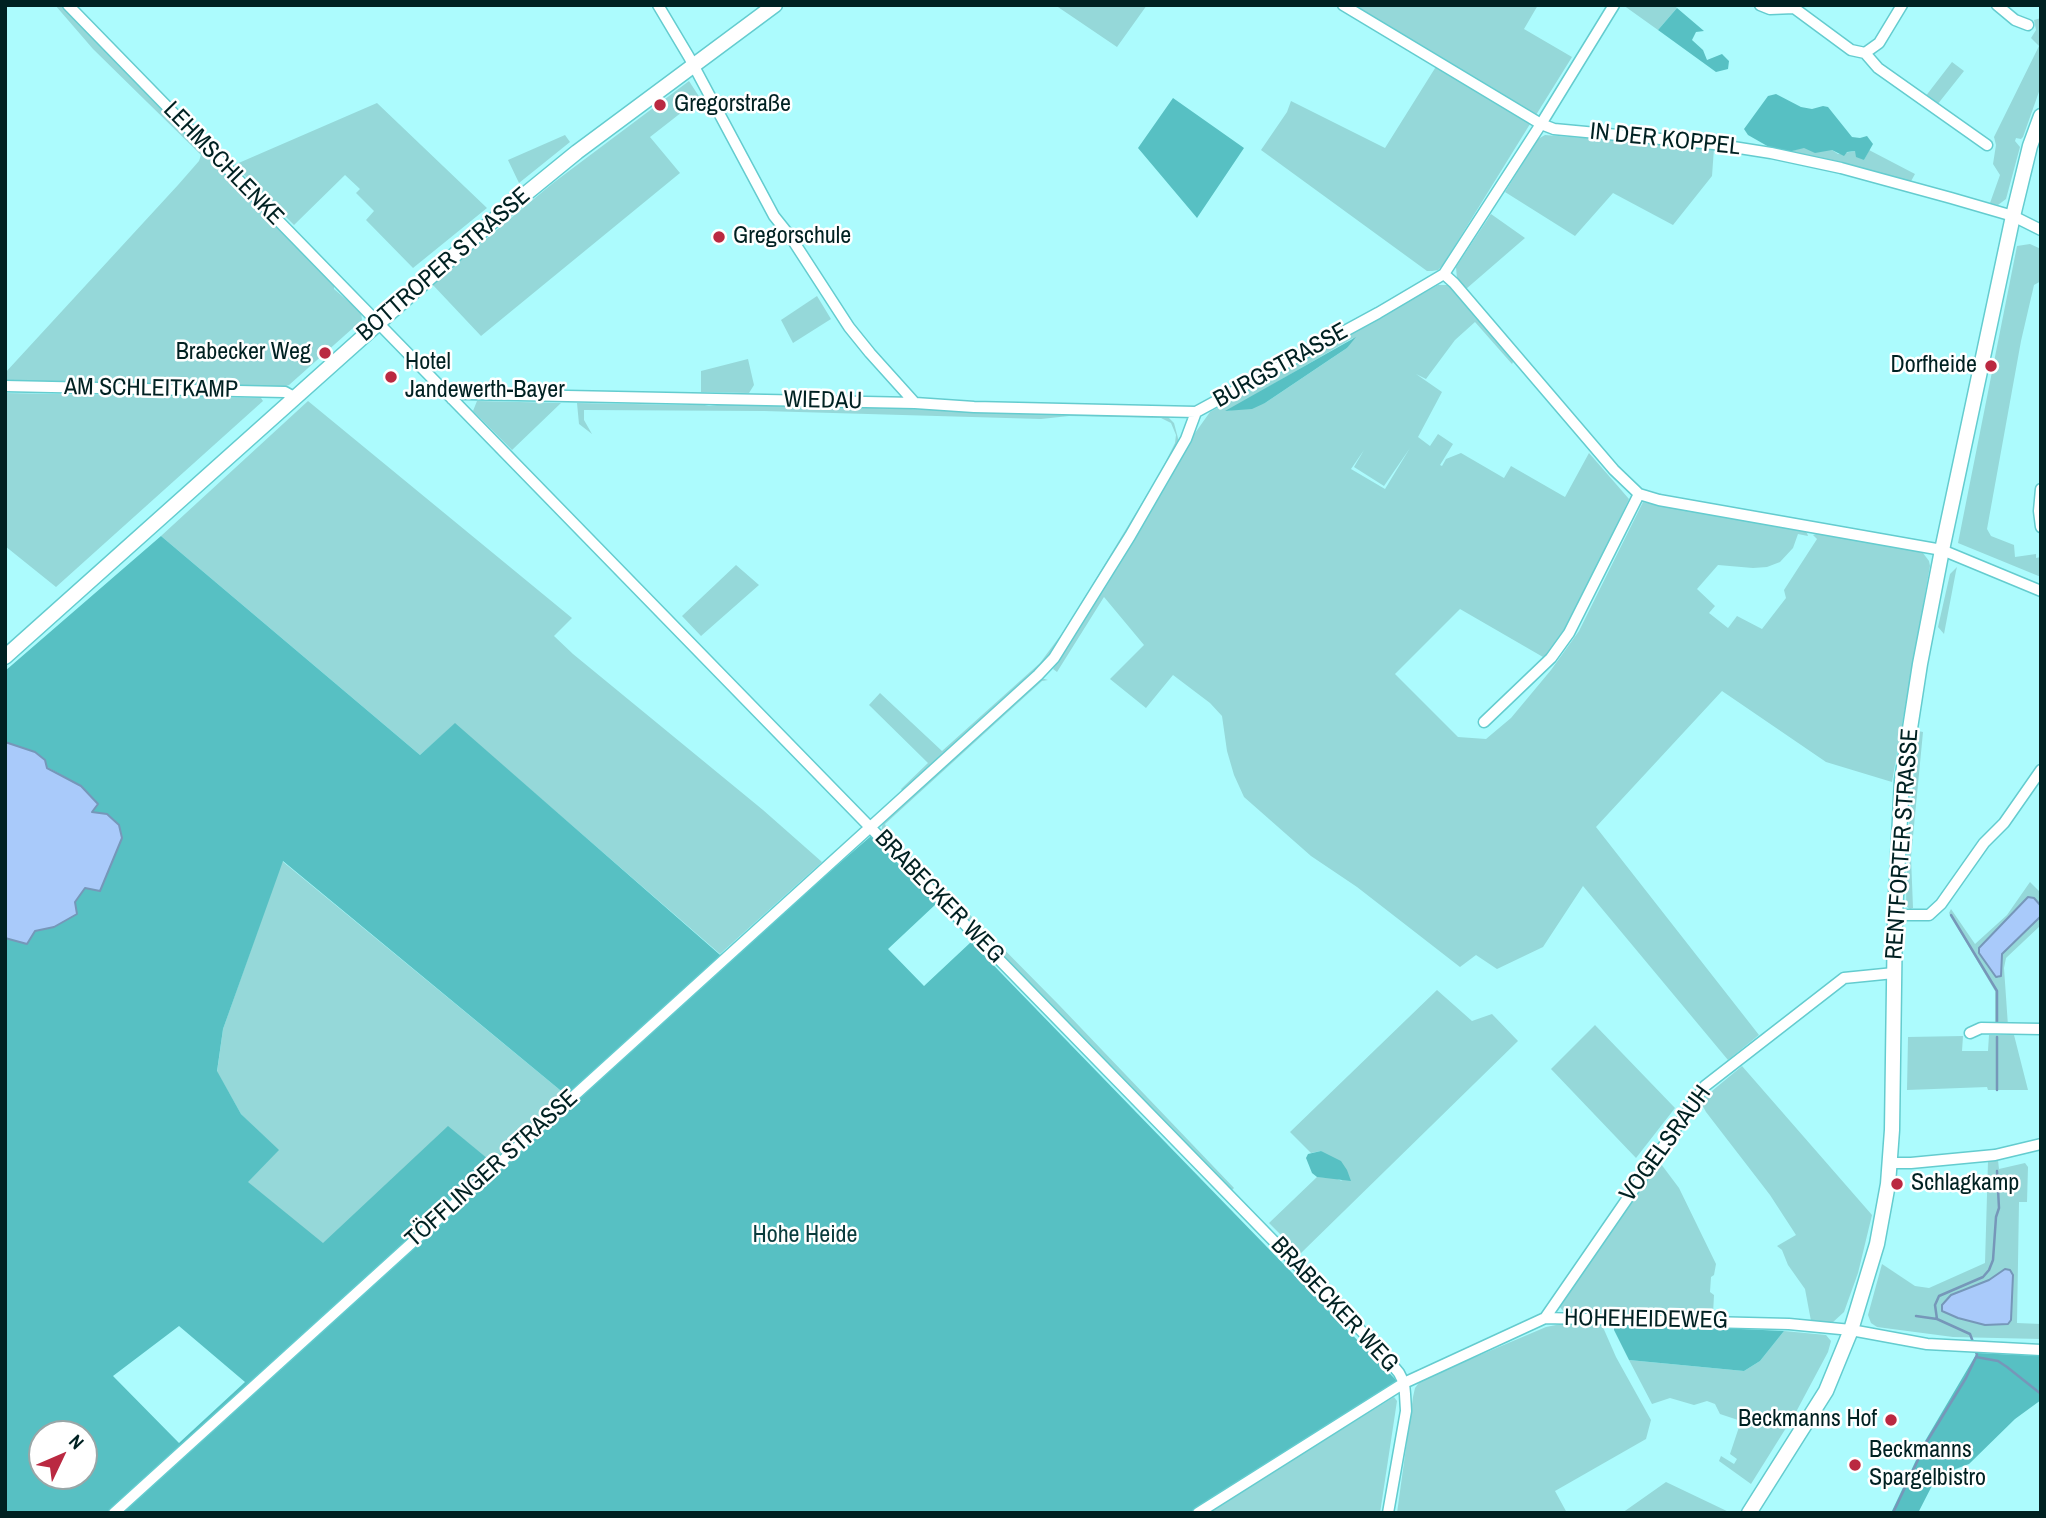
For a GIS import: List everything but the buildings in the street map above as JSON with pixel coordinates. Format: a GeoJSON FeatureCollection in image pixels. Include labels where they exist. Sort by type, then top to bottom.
{"type":"FeatureCollection","features":[{"type":"Feature","properties":{"kind":"main road","name":"BOTTROPER STRASSE"},"geometry":{"type":"LineString","coordinates":[[5,657],[496,218],[556,168],[775,5]]}},
{"type":"Feature","properties":{"kind":"main road","name":"RENTFORTER STRASSE"},"geometry":{"type":"LineString","coordinates":[[1749,1513],[1826,1391],[1851,1330],[1877,1244],[1890,1163],[1895,915],[1902,780],[1920,664],[1942,550],[2012,216],[2030,146],[2041,116]]}},
{"type":"Feature","properties":{"kind":"street","name":"LEHMSCHLENKE"},"geometry":{"type":"LineString","coordinates":[[68,5],[377,323]]}},
{"type":"Feature","properties":{"kind":"street"},"geometry":{"type":"LineString","coordinates":[[658,5],[774,216],[849,327],[915,403]]}},
{"type":"Feature","properties":{"kind":"street","name":"IN DER KOPPEL"},"geometry":{"type":"LineString","coordinates":[[1343,5],[1554,129],[1714,144],[1770,153],[1853,172],[2012,216],[2041,230]]}},
{"type":"Feature","properties":{"kind":"street","name":"BURGSTRASSE"},"geometry":{"type":"LineString","coordinates":[[870,826],[1054,658],[1163,480],[1186,439],[1196,412],[1346,331],[1444,274],[1542,124],[1614,5]]}},
{"type":"Feature","properties":{"kind":"street"},"geometry":{"type":"LineString","coordinates":[[1760,5],[1770,9],[1792,7],[1851,50],[1865,52],[1879,43],[1902,5]]}},
{"type":"Feature","properties":{"kind":"street"},"geometry":{"type":"LineString","coordinates":[[1997,5],[2015,20],[2028,25]]}},
{"type":"Feature","properties":{"kind":"street"},"geometry":{"type":"LineString","coordinates":[[1865,52],[1878,68],[1987,145]]}},
{"type":"Feature","properties":{"kind":"street"},"geometry":{"type":"LineString","coordinates":[[1444,274],[1614,470],[1639,494],[1659,500],[1942,550],[2041,591]]}},
{"type":"Feature","properties":{"kind":"street","name":"BRABECKER WEG"},"geometry":{"type":"LineString","coordinates":[[377,323],[1380,1350],[1405,1383],[1406,1411],[1388,1513]]}},
{"type":"Feature","properties":{"kind":"street","name":"AM SCHLEITKAMP"},"geometry":{"type":"LineString","coordinates":[[5,386],[285,392],[295,397]]}},
{"type":"Feature","properties":{"kind":"street","name":"WIEDAU"},"geometry":{"type":"LineString","coordinates":[[452,399],[457,394],[468,394],[1196,412]]}},
{"type":"Feature","properties":{"kind":"street"},"geometry":{"type":"LineString","coordinates":[[2040,491],[2041,527]]}},
{"type":"Feature","properties":{"kind":"street"},"geometry":{"type":"LineString","coordinates":[[1484,722],[1551,658],[1569,633],[1639,494]]}},
{"type":"Feature","properties":{"kind":"street"},"geometry":{"type":"LineString","coordinates":[[1895,915],[1929,915],[1941,904],[2041,770]]}},
{"type":"Feature","properties":{"kind":"street","name":"TÖFFLINGER STRASSE"},"geometry":{"type":"LineString","coordinates":[[114,1513],[870,826]]}},
{"type":"Feature","properties":{"kind":"street","name":"VOGELSRAUH"},"geometry":{"type":"LineString","coordinates":[[1545,1318],[1705,1086],[1844,978],[1894,973]]}},
{"type":"Feature","properties":{"kind":"street"},"geometry":{"type":"LineString","coordinates":[[1970,1033],[1981,1028],[2041,1029]]}},
{"type":"Feature","properties":{"kind":"street"},"geometry":{"type":"LineString","coordinates":[[1890,1163],[1996,1155],[2041,1144]]}},
{"type":"Feature","properties":{"kind":"street","name":"HOHEHEIDEWEG"},"geometry":{"type":"LineString","coordinates":[[1198,1513],[1405,1383],[1545,1318],[1740,1321],[1851,1330]]}},
{"type":"Feature","properties":{"kind":"street"},"geometry":{"type":"LineString","coordinates":[[1851,1330],[1927,1344],[2041,1350]]}},
{"type":"Feature","properties":{"kind":"shaded area"},"geometry":{"type":"Polygon","coordinates":[[[55,5],[64,5],[316,267],[334,289],[361,312],[362,320],[289,385],[5,382],[5,373],[178,185],[201,155],[93,49],[55,5]]]}},
{"type":"Feature","properties":{"kind":"shaded area"},"geometry":{"type":"Polygon","coordinates":[[[1055,5],[1147,5],[1117,47],[1055,5]]]}},
{"type":"Feature","properties":{"kind":"shaded area"},"geometry":{"type":"Polygon","coordinates":[[[1351,5],[1538,5],[1524,29],[1572,57],[1536,115],[1351,5]]]}},
{"type":"Feature","properties":{"kind":"shaded area"},"geometry":{"type":"Polygon","coordinates":[[[1623,5],[1674,5],[1677,8],[1658,30],[1623,5]]]}},
{"type":"Feature","properties":{"kind":"shaded area"},"geometry":{"type":"Polygon","coordinates":[[[2041,18],[2041,86],[2023,137],[2016,138],[2015,141],[2020,147],[2006,199],[1998,205],[1990,203],[2000,175],[1993,164],[1996,145],[1994,137],[2039,46],[2031,38],[2036,30],[2034,20],[2041,18]]]}},
{"type":"Feature","properties":{"kind":"shaded area"},"geometry":{"type":"Polygon","coordinates":[[[1952,62],[1964,71],[1937,105],[1925,97],[1952,62]]]}},
{"type":"Feature","properties":{"kind":"shaded area"},"geometry":{"type":"Polygon","coordinates":[[[1437,65],[1528,120],[1530,124],[1443,265],[1438,270],[1427,271],[1261,150],[1287,112],[1291,101],[1385,148],[1437,65]]]}},
{"type":"Feature","properties":{"kind":"shaded area"},"geometry":{"type":"Polygon","coordinates":[[[689,81],[700,98],[650,137],[680,173],[481,336],[432,284],[553,183],[689,81]]]}},
{"type":"Feature","properties":{"kind":"shaded area"},"geometry":{"type":"Polygon","coordinates":[[[377,103],[487,208],[413,268],[366,220],[374,211],[356,193],[360,189],[345,175],[294,225],[234,165],[377,103]]]}},
{"type":"Feature","properties":{"kind":"shaded area"},"geometry":{"type":"Polygon","coordinates":[[[565,135],[570,142],[519,183],[508,160],[565,135]]]}},
{"type":"Feature","properties":{"kind":"shaded area"},"geometry":{"type":"Polygon","coordinates":[[[1545,135],[1714,148],[1712,176],[1673,225],[1613,193],[1575,236],[1505,192],[1538,139],[1545,135]]]}},
{"type":"Feature","properties":{"kind":"shaded area"},"geometry":{"type":"Polygon","coordinates":[[[1804,147],[1832,150],[1838,154],[1855,151],[1864,160],[1869,150],[1915,174],[1910,183],[1788,152],[1804,147]]]}},
{"type":"Feature","properties":{"kind":"shaded area"},"geometry":{"type":"Polygon","coordinates":[[[1491,214],[1525,238],[1466,289],[1457,279],[1456,267],[1491,214]]]}},
{"type":"Feature","properties":{"kind":"shaded area"},"geometry":{"type":"Polygon","coordinates":[[[2030,244],[2041,249],[2041,281],[2034,285],[2021,341],[1987,529],[1991,536],[2014,545],[2015,557],[2036,554],[2036,558],[2041,557],[2041,577],[1958,543],[2017,246],[2030,244]]]}},
{"type":"Feature","properties":{"kind":"shaded area"},"geometry":{"type":"Polygon","coordinates":[[[1438,285],[1449,285],[1514,360],[1512,364],[1475,322],[1455,340],[1426,379],[1416,374],[1442,392],[1418,437],[1430,446],[1438,434],[1453,444],[1440,465],[1442,466],[1446,459],[1461,453],[1504,478],[1511,466],[1565,497],[1589,453],[1629,499],[1571,622],[1543,657],[1460,609],[1395,674],[1458,737],[1486,739],[1511,718],[1551,670],[1579,631],[1643,502],[1804,530],[1807,533],[1808,536],[1798,534],[1793,548],[1780,562],[1753,568],[1718,565],[1697,589],[1715,606],[1709,613],[1728,628],[1737,616],[1762,629],[1786,598],[1784,590],[1817,539],[1813,535],[1819,533],[1923,553],[1930,566],[1892,782],[1826,762],[1722,691],[1596,827],[1759,1035],[1728,1060],[1583,886],[1543,947],[1497,969],[1476,955],[1460,967],[1357,887],[1311,856],[1244,797],[1227,751],[1222,716],[1210,703],[1173,675],[1146,708],[1110,679],[1144,645],[1104,597],[1057,672],[1053,669],[1210,412],[1438,285]],[[1353,338],[1227,411],[1265,403],[1347,348],[1353,338]],[[1410,448],[1384,486],[1354,467],[1364,450],[1351,469],[1385,489],[1410,448]]]}},
{"type":"Feature","properties":{"kind":"shaded area"},"geometry":{"type":"Polygon","coordinates":[[[817,296],[831,319],[793,343],[781,320],[817,296]]]}},
{"type":"Feature","properties":{"kind":"shaded area"},"geometry":{"type":"Polygon","coordinates":[[[748,359],[754,385],[749,393],[701,392],[701,371],[748,359]]]}},
{"type":"Feature","properties":{"kind":"shaded area"},"geometry":{"type":"Polygon","coordinates":[[[5,393],[261,398],[263,401],[56,587],[5,546],[5,393]]]}},
{"type":"Feature","properties":{"kind":"shaded area"},"geometry":{"type":"Polygon","coordinates":[[[308,401],[572,618],[554,636],[822,862],[720,954],[455,724],[420,755],[161,536],[308,401]]]}},
{"type":"Feature","properties":{"kind":"shaded area"},"geometry":{"type":"Polygon","coordinates":[[[477,401],[561,403],[512,450],[473,411],[477,401]]]}},
{"type":"Feature","properties":{"kind":"shaded area"},"geometry":{"type":"Polygon","coordinates":[[[692,402],[709,406],[725,404],[1167,416],[1174,423],[1179,442],[1053,654],[903,792],[901,789],[928,763],[869,705],[880,693],[942,751],[1040,663],[1066,628],[1160,473],[1175,443],[1176,435],[1171,423],[1161,418],[1069,416],[1041,419],[764,411],[584,410],[584,420],[592,434],[579,424],[577,403],[688,405],[692,402]]]}},
{"type":"Feature","properties":{"kind":"shaded area"},"geometry":{"type":"Polygon","coordinates":[[[736,565],[759,585],[701,636],[682,616],[736,565]]]}},
{"type":"Feature","properties":{"kind":"shaded area"},"geometry":{"type":"Polygon","coordinates":[[[1957,567],[1944,634],[1938,627],[1950,574],[1957,567]]]}},
{"type":"Feature","properties":{"kind":"shaded area"},"geometry":{"type":"Polygon","coordinates":[[[1041,678],[1048,680],[1042,681],[885,824],[888,832],[1234,1188],[1231,1191],[881,832],[883,822],[1041,678]]]}},
{"type":"Feature","properties":{"kind":"shaded area"},"geometry":{"type":"Polygon","coordinates":[[[1918,731],[1923,732],[1911,857],[1913,908],[1910,909],[1906,906],[1907,844],[1918,731]]]}},
{"type":"Feature","properties":{"kind":"shaded area"},"geometry":{"type":"Polygon","coordinates":[[[5,742],[35,752],[45,760],[47,768],[81,786],[98,804],[92,812],[107,814],[119,825],[122,838],[100,891],[85,888],[75,902],[77,914],[54,927],[35,931],[27,944],[5,938],[5,742]]]}},
{"type":"Feature","properties":{"kind":"shaded area"},"geometry":{"type":"Polygon","coordinates":[[[282,861],[566,1095],[493,1163],[448,1127],[323,1244],[247,1182],[278,1150],[241,1114],[217,1072],[223,1029],[282,861]]]}},
{"type":"Feature","properties":{"kind":"shaded area"},"geometry":{"type":"Polygon","coordinates":[[[2030,882],[2041,893],[2041,906],[2034,898],[2028,897],[1979,948],[1999,978],[2001,954],[2041,916],[2041,925],[2006,958],[2004,968],[2008,1026],[1995,1025],[1995,991],[1949,913],[1951,909],[1975,944],[2007,915],[2030,882]]]}},
{"type":"Feature","properties":{"kind":"shaded area"},"geometry":{"type":"Polygon","coordinates":[[[2028,897],[2034,898],[2041,906],[2041,916],[2002,954],[2001,976],[1996,977],[1979,953],[1979,948],[2028,897]]]}},
{"type":"Feature","properties":{"kind":"shaded area"},"geometry":{"type":"Polygon","coordinates":[[[1437,990],[1472,1021],[1492,1014],[1518,1041],[1300,1254],[1269,1223],[1317,1177],[1342,1181],[1321,1151],[1311,1153],[1290,1132],[1437,990]]]}},
{"type":"Feature","properties":{"kind":"shaded area"},"geometry":{"type":"Polygon","coordinates":[[[1595,1025],[1675,1108],[1636,1158],[1551,1069],[1595,1025]]]}},
{"type":"Feature","properties":{"kind":"shaded area"},"geometry":{"type":"Polygon","coordinates":[[[1989,1035],[2014,1035],[2028,1090],[1988,1090],[1987,1087],[1907,1090],[1908,1037],[1963,1036],[1962,1051],[1988,1051],[1989,1035]]]}},
{"type":"Feature","properties":{"kind":"shaded area"},"geometry":{"type":"Polygon","coordinates":[[[1742,1066],[1872,1215],[1858,1273],[1844,1312],[1832,1323],[1811,1321],[1805,1289],[1777,1246],[1796,1235],[1770,1195],[1700,1101],[1742,1066]]]}},
{"type":"Feature","properties":{"kind":"shaded area"},"geometry":{"type":"Polygon","coordinates":[[[1658,1160],[1679,1188],[1716,1264],[1711,1277],[1710,1292],[1714,1295],[1713,1314],[1564,1312],[1559,1306],[1658,1160]]]}},
{"type":"Feature","properties":{"kind":"shaded area"},"geometry":{"type":"Polygon","coordinates":[[[1998,1160],[1999,1169],[2025,1163],[2028,1167],[2027,1202],[2019,1202],[2017,1323],[2041,1324],[2041,1339],[1953,1337],[1877,1327],[1871,1323],[1868,1315],[1882,1264],[1915,1286],[1929,1288],[1985,1263],[1988,1161],[1998,1160]],[[2002,1271],[1989,1280],[1959,1291],[1942,1311],[1985,1325],[2002,1271]]]}},
{"type":"Feature","properties":{"kind":"shaded area"},"geometry":{"type":"Polygon","coordinates":[[[2005,1269],[2010,1270],[2013,1275],[2011,1320],[2008,1324],[1985,1325],[1942,1311],[1942,1305],[1951,1295],[1989,1280],[2005,1269]]]}},
{"type":"Feature","properties":{"kind":"shaded area"},"geometry":{"type":"Polygon","coordinates":[[[1593,1322],[1602,1325],[1616,1357],[1651,1420],[1646,1439],[1555,1491],[1567,1513],[1397,1513],[1413,1397],[1421,1380],[1546,1327],[1593,1322]]]}},
{"type":"Feature","properties":{"kind":"shaded area"},"geometry":{"type":"Polygon","coordinates":[[[1784,1331],[1826,1335],[1831,1341],[1828,1352],[1796,1412],[1751,1484],[1719,1461],[1721,1456],[1734,1464],[1737,1459],[1730,1454],[1741,1421],[1720,1414],[1715,1404],[1707,1401],[1694,1405],[1670,1398],[1652,1404],[1629,1360],[1744,1371],[1760,1361],[1784,1331]]]}},
{"type":"Feature","properties":{"kind":"shaded area"},"geometry":{"type":"Polygon","coordinates":[[[1394,1397],[1397,1401],[1380,1513],[1207,1513],[1394,1397]]]}},
{"type":"Feature","properties":{"kind":"shaded area"},"geometry":{"type":"Polygon","coordinates":[[[1666,1482],[1731,1513],[1622,1513],[1666,1482]]]}},
{"type":"Feature","properties":{"kind":"green space"},"geometry":{"type":"Polygon","coordinates":[[[1677,8],[1704,31],[1696,32],[1692,40],[1703,50],[1707,60],[1722,54],[1729,61],[1728,69],[1716,72],[1658,30],[1677,8]]]}},
{"type":"Feature","properties":{"kind":"green space"},"geometry":{"type":"Polygon","coordinates":[[[1776,94],[1801,107],[1828,107],[1852,137],[1867,136],[1873,144],[1864,160],[1856,157],[1855,151],[1847,152],[1844,156],[1832,150],[1815,153],[1804,148],[1788,152],[1769,147],[1748,135],[1744,129],[1768,96],[1776,94]]]}},
{"type":"Feature","properties":{"kind":"green space"},"geometry":{"type":"Polygon","coordinates":[[[1173,98],[1244,148],[1197,218],[1138,148],[1173,98]]]}},
{"type":"Feature","properties":{"kind":"green space"},"geometry":{"type":"Polygon","coordinates":[[[1356,337],[1347,348],[1265,403],[1252,409],[1225,411],[1356,337]]]}},
{"type":"Feature","properties":{"kind":"green space","name":"Hohe Heide"},"geometry":{"type":"Polygon","coordinates":[[[161,536],[420,755],[455,723],[727,961],[871,836],[936,904],[888,949],[924,986],[971,942],[1397,1381],[1191,1513],[5,1513],[5,938],[27,944],[35,931],[54,927],[85,888],[100,891],[119,825],[107,814],[91,812],[81,786],[47,767],[35,752],[5,742],[5,671],[161,536]],[[283,861],[223,1029],[217,1071],[241,1114],[279,1150],[248,1182],[323,1243],[448,1126],[493,1163],[566,1095],[283,861]],[[179,1326],[113,1376],[179,1443],[245,1382],[179,1326]]]}},
{"type":"Feature","properties":{"kind":"green space"},"geometry":{"type":"Polygon","coordinates":[[[1321,1151],[1341,1161],[1351,1181],[1317,1177],[1312,1173],[1306,1158],[1308,1154],[1321,1151]]]}},
{"type":"Feature","properties":{"kind":"green space"},"geometry":{"type":"Polygon","coordinates":[[[1614,1323],[1784,1331],[1760,1361],[1744,1371],[1629,1360],[1614,1330],[1614,1323]]]}},
{"type":"Feature","properties":{"kind":"green space"},"geometry":{"type":"Polygon","coordinates":[[[1977,1353],[2041,1356],[2041,1400],[2015,1419],[1969,1464],[1937,1476],[1918,1513],[1891,1513],[1925,1441],[1977,1353]]]}},
{"type":"Feature","properties":{"kind":"waterway"},"geometry":{"type":"LineString","coordinates":[[1951,915],[1997,991],[1997,1023]]}},
{"type":"Feature","properties":{"kind":"waterway"},"geometry":{"type":"LineString","coordinates":[[1997,1037],[1997,1090]]}},
{"type":"Feature","properties":{"kind":"waterway"},"geometry":{"type":"LineString","coordinates":[[1937,1319],[1935,1305],[1939,1296],[1983,1277],[1989,1270],[1993,1260],[1999,1208],[1997,1171]]}},
{"type":"Feature","properties":{"kind":"waterway"},"geometry":{"type":"LineString","coordinates":[[1916,1316],[1937,1319],[1970,1334],[1973,1342]]}},
{"type":"Feature","properties":{"kind":"waterway"},"geometry":{"type":"LineString","coordinates":[[1893,1513],[1926,1443],[1966,1378],[1977,1355],[1975,1349]]}},
{"type":"Feature","properties":{"kind":"waterway"},"geometry":{"type":"LineString","coordinates":[[1976,1357],[1998,1361],[2041,1394]]}},
{"type":"Feature","properties":{"kind":"place","name":"Gregorstraße"},"geometry":{"type":"Point","coordinates":[660,105]}},
{"type":"Feature","properties":{"kind":"place","name":"Gregorschule"},"geometry":{"type":"Point","coordinates":[719,237]}},
{"type":"Feature","properties":{"kind":"place","name":"Brabecker Weg"},"geometry":{"type":"Point","coordinates":[325,353]}},
{"type":"Feature","properties":{"kind":"place","name":"Dorfheide"},"geometry":{"type":"Point","coordinates":[1991,366]}},
{"type":"Feature","properties":{"kind":"place","name":"Hotel Jandewerth-Bayer"},"geometry":{"type":"Point","coordinates":[391,377]}},
{"type":"Feature","properties":{"kind":"place","name":"Schlagkamp"},"geometry":{"type":"Point","coordinates":[1897,1184]}},
{"type":"Feature","properties":{"kind":"place","name":"Beckmanns Hof"},"geometry":{"type":"Point","coordinates":[1891,1420]}},
{"type":"Feature","properties":{"kind":"place","name":"Beckmanns Spargelbistro"},"geometry":{"type":"Point","coordinates":[1855,1465]}}]}
